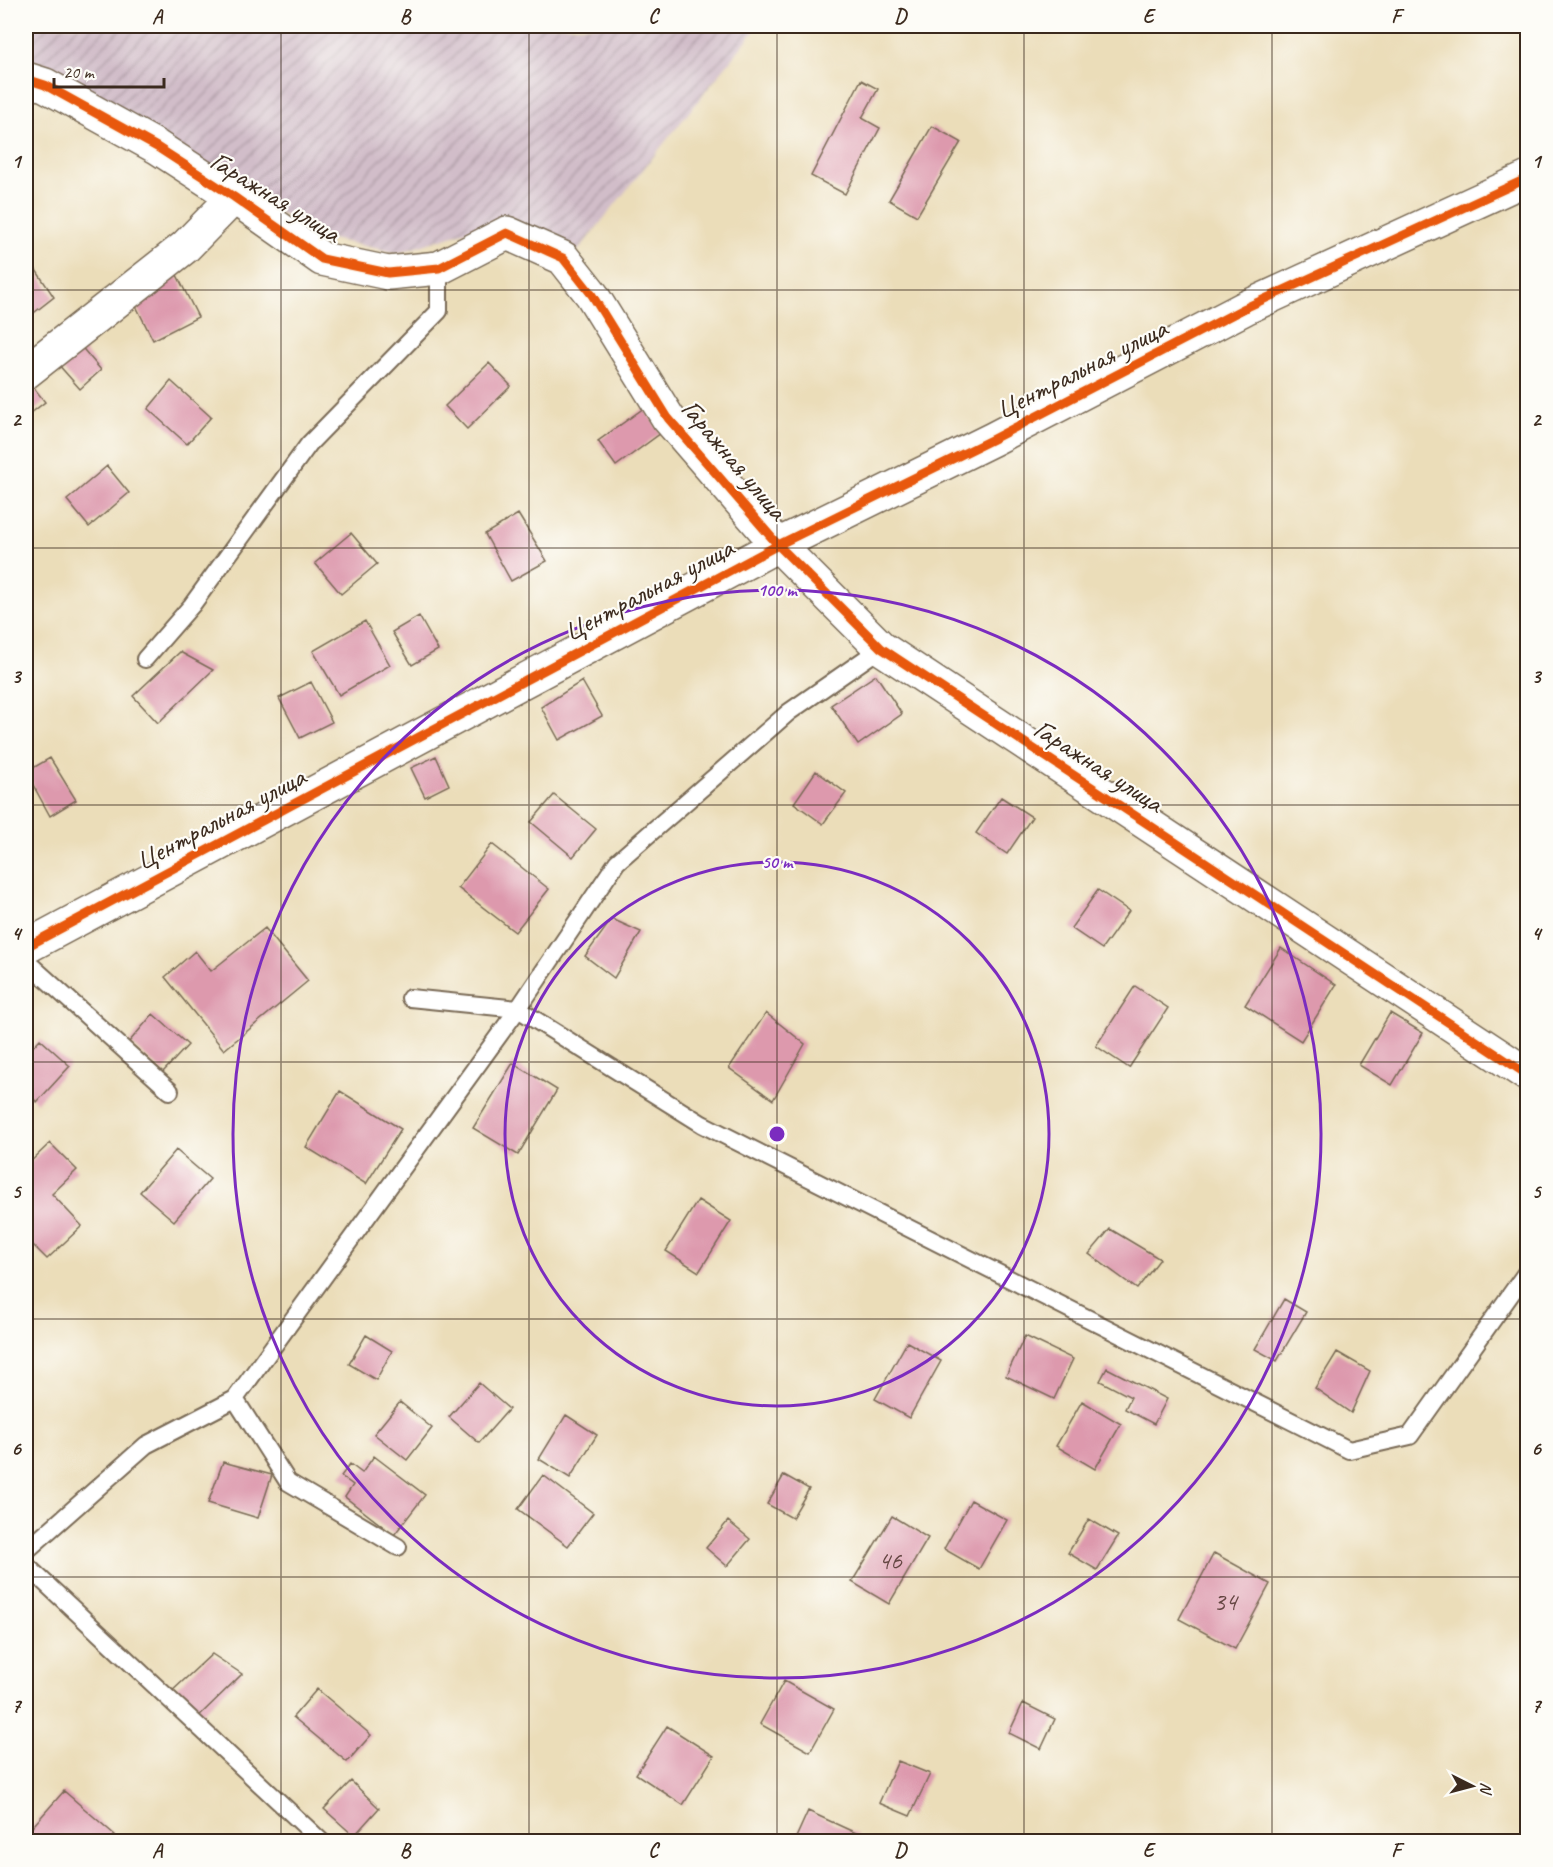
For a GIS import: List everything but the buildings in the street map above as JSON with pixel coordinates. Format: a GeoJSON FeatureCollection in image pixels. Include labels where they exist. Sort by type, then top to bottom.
{"type":"FeatureCollection","features":[{"type":"Feature","properties":{"kind":"street","name":"Гаражная улица"},"geometry":{"type":"LineString","coordinates":[[26,79],[45,85],[157,147],[234,197],[322,259],[388,273],[439,268],[507,233],[563,258],[592,295],[668,418],[778,544],[880,648],[1527,1075]]}},
{"type":"Feature","properties":{"kind":"street","name":"Центральная улица"},"geometry":{"type":"LineString","coordinates":[[26,947],[778,544],[993,439],[1245,308],[1527,178]]}},
{"type":"Feature","properties":{"kind":"street"},"geometry":{"type":"LineString","coordinates":[[26,372],[185,247],[234,197]]}},
{"type":"Feature","properties":{"kind":"lane"},"geometry":{"type":"LineString","coordinates":[[145,659],[192,605],[309,444],[439,311],[439,268]]}},
{"type":"Feature","properties":{"kind":"lane"},"geometry":{"type":"LineString","coordinates":[[26,1551],[146,1445],[235,1399],[518,1009],[617,862],[789,712],[880,648]]}},
{"type":"Feature","properties":{"kind":"lane"},"geometry":{"type":"LineString","coordinates":[[26,961],[170,1091]]}},
{"type":"Feature","properties":{"kind":"lane"},"geometry":{"type":"LineString","coordinates":[[410,998],[518,1009],[702,1124],[1348,1450],[1410,1436],[1527,1270]]}},
{"type":"Feature","properties":{"kind":"lane"},"geometry":{"type":"LineString","coordinates":[[235,1399],[288,1482],[398,1547]]}},
{"type":"Feature","properties":{"kind":"lane"},"geometry":{"type":"LineString","coordinates":[[26,1566],[322,1842]]}},
{"type":"Feature","properties":{"kind":"shaded area"},"geometry":{"type":"Polygon","coordinates":[[[26,26],[758,26],[577,252],[510,217],[398,253],[316,236],[48,65],[26,58],[26,26]]]}},
{"type":"Feature","properties":{"kind":"cycle path"},"geometry":{"type":"LineString","coordinates":[[26,79],[45,85],[157,147],[234,197],[322,259],[388,273],[439,268],[507,233],[563,258],[592,295],[668,418],[778,545],[881,648],[1528,1075]]}},
{"type":"Feature","properties":{"kind":"cycle path"},"geometry":{"type":"LineString","coordinates":[[26,947],[778,545],[993,439],[1245,308],[1528,178]]}}]}
